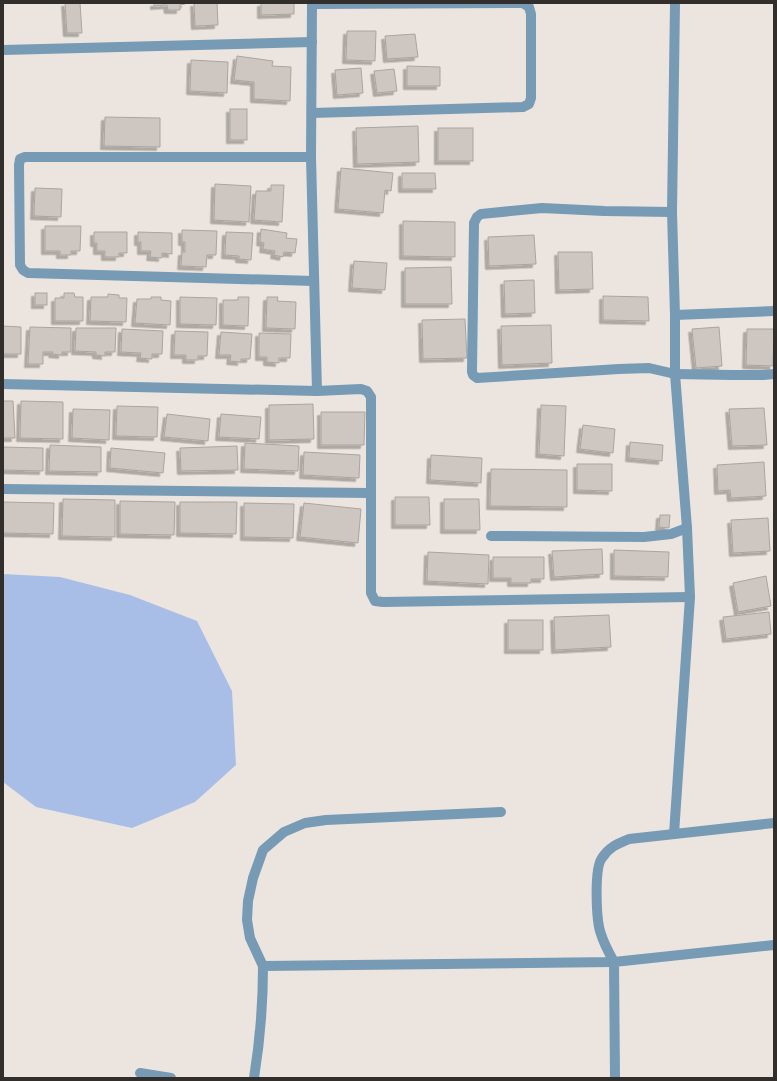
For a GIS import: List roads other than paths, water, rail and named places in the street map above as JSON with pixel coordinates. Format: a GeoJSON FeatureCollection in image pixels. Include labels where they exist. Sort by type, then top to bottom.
{"type":"FeatureCollection","features":[{"type":"Feature","properties":{"kind":"street"},"geometry":{"type":"LineString","coordinates":[[674,834],[690,597],[687,528],[675,374],[672,212],[675,3]]}},
{"type":"Feature","properties":{"kind":"street"},"geometry":{"type":"LineString","coordinates":[[312,113],[523,107],[529,104],[531,98],[531,14],[529,7],[523,4],[312,4],[311,157],[317,391]]}},
{"type":"Feature","properties":{"kind":"street"},"geometry":{"type":"LineString","coordinates":[[3,50],[312,42]]}},
{"type":"Feature","properties":{"kind":"street"},"geometry":{"type":"LineString","coordinates":[[311,157],[25,157],[20,159],[19,165],[20,265],[23,270],[28,273],[314,281]]}},
{"type":"Feature","properties":{"kind":"street"},"geometry":{"type":"LineString","coordinates":[[672,212],[542,208],[481,214],[476,217],[474,223],[473,376],[477,378],[649,368],[675,374],[774,374]]}},
{"type":"Feature","properties":{"kind":"street"},"geometry":{"type":"LineString","coordinates":[[675,315],[774,312]]}},
{"type":"Feature","properties":{"kind":"street"},"geometry":{"type":"LineString","coordinates":[[3,384],[317,391],[361,389],[367,391],[371,397],[371,593],[375,601],[690,597]]}},
{"type":"Feature","properties":{"kind":"street"},"geometry":{"type":"LineString","coordinates":[[3,489],[371,493]]}},
{"type":"Feature","properties":{"kind":"street"},"geometry":{"type":"LineString","coordinates":[[491,536],[644,536],[671,534],[687,528]]}},
{"type":"Feature","properties":{"kind":"street"},"geometry":{"type":"LineString","coordinates":[[254,1078],[262,1006],[263,966],[250,938],[247,920],[248,901],[253,878],[263,850],[284,832],[306,823],[326,820],[501,812]]}},
{"type":"Feature","properties":{"kind":"street"},"geometry":{"type":"LineString","coordinates":[[615,1078],[614,962],[600,933],[598,915],[597,870],[601,859],[611,847],[629,839],[774,823]]}},
{"type":"Feature","properties":{"kind":"street"},"geometry":{"type":"LineString","coordinates":[[263,966],[614,962],[774,945]]}},
{"type":"Feature","properties":{"kind":"street"},"geometry":{"type":"LineString","coordinates":[[140,1073],[171,1078]]}},
{"type":"Feature","properties":{"kind":"water"},"geometry":{"type":"Polygon","coordinates":[[[3,574],[60,577],[130,595],[197,621],[232,691],[236,765],[195,802],[132,828],[36,807],[3,782],[3,574]]]}}]}
